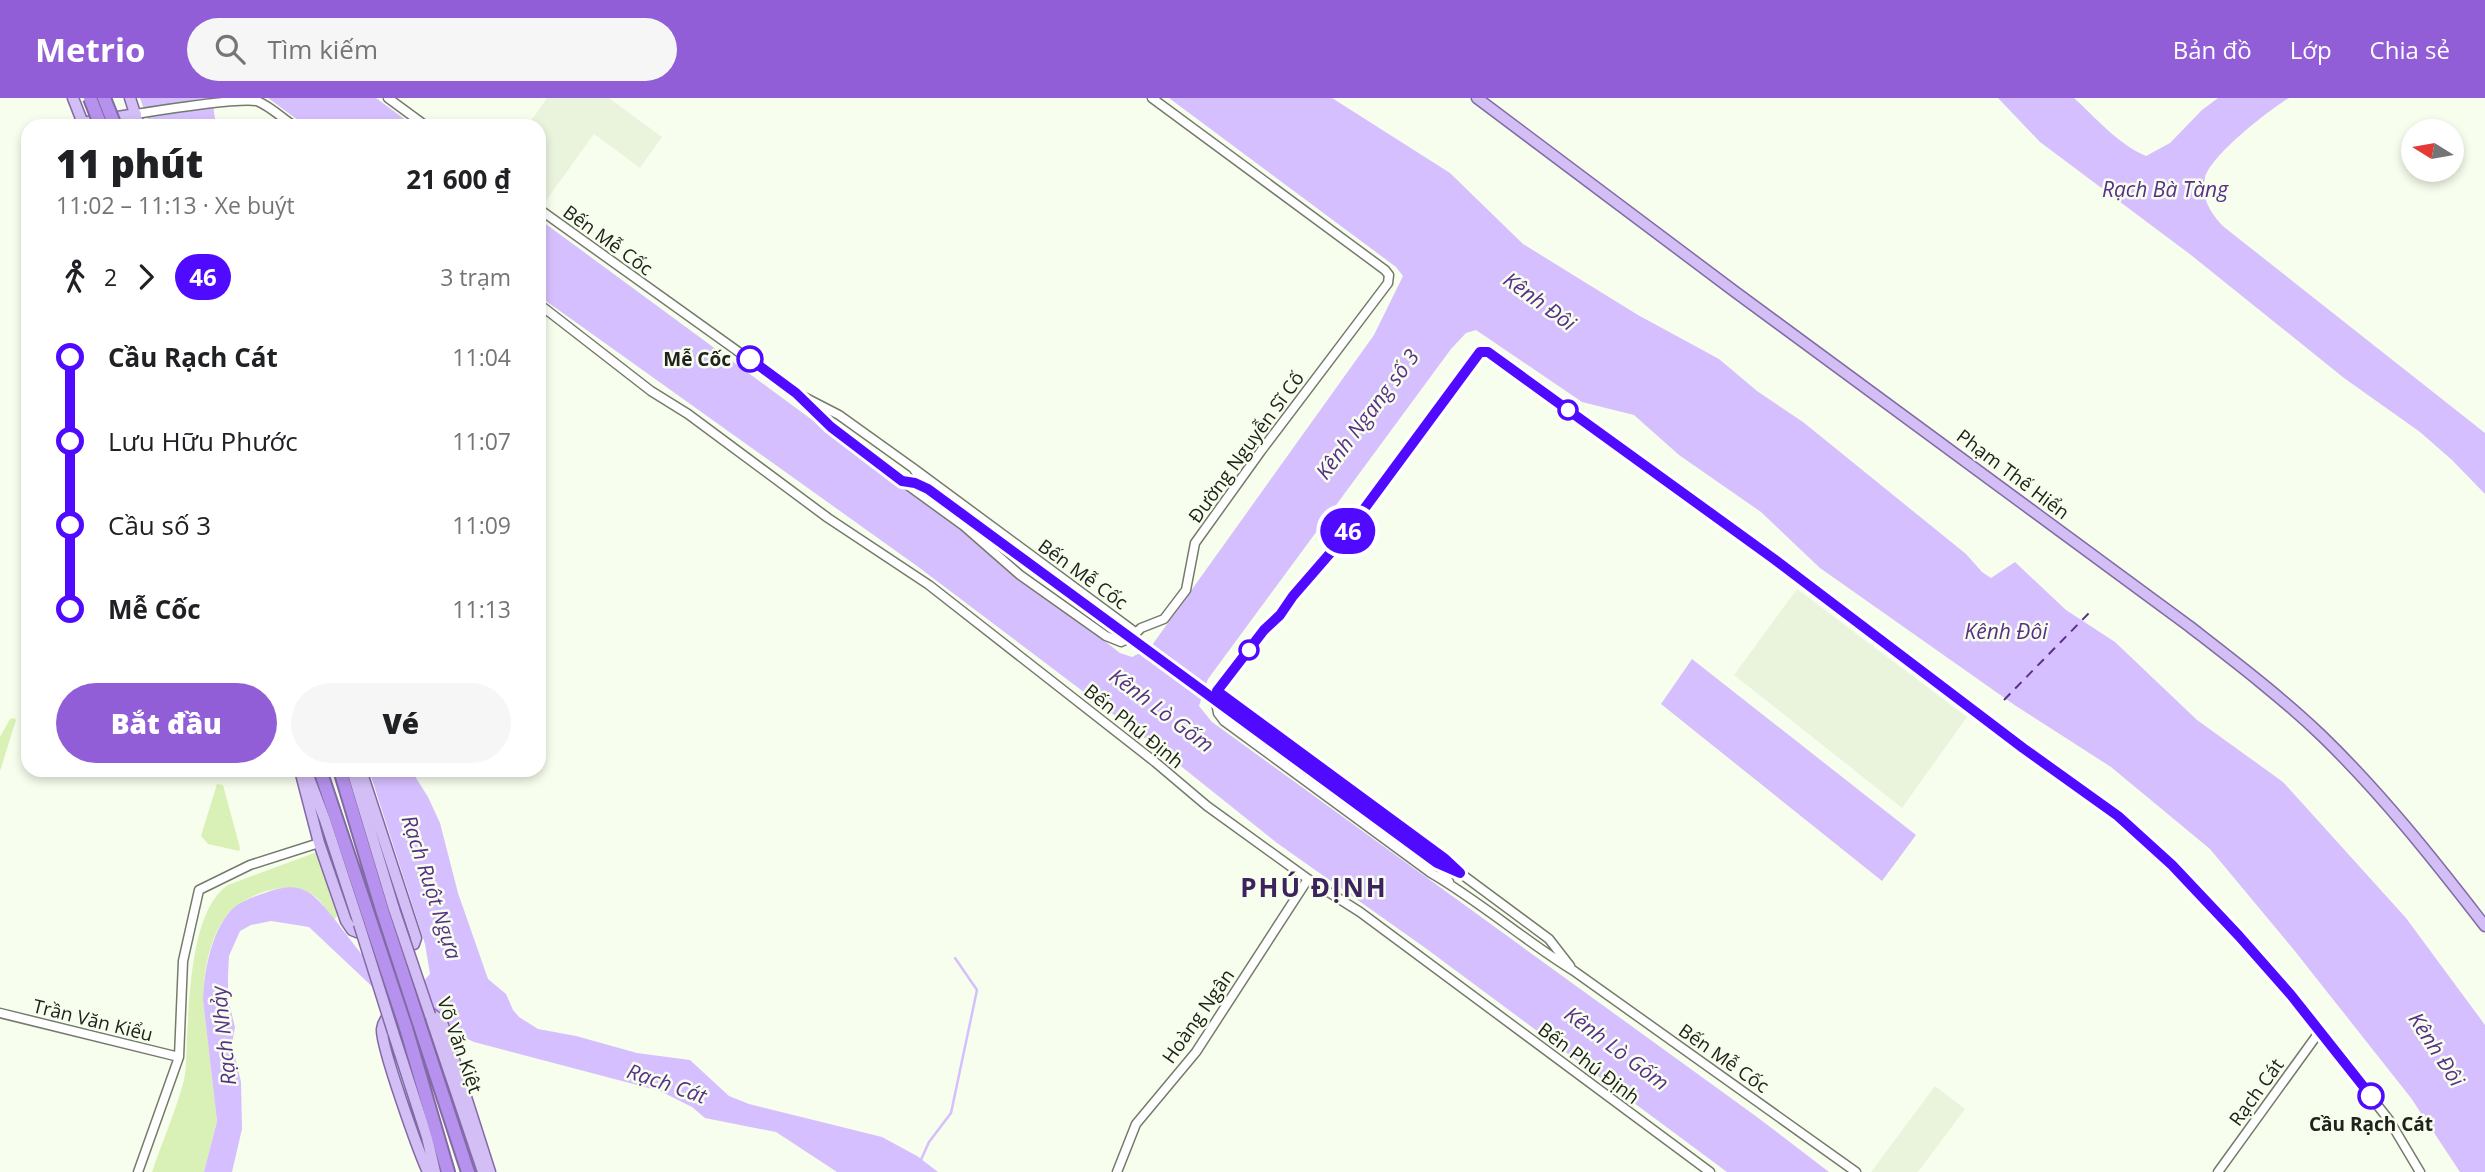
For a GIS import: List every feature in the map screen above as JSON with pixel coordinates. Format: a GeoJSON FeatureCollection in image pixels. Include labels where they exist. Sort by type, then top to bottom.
{"type":"FeatureCollection","features":[{"type":"Feature","properties":{"kind":"highway"},"geometry":{"type":"LineString","coordinates":[[90,98],[98,119]]}},
{"type":"Feature","properties":{"kind":"highway"},"geometry":{"type":"LineString","coordinates":[[104,98],[112,119]]}},
{"type":"Feature","properties":{"kind":"highway"},"geometry":{"type":"LineString","coordinates":[[113,98],[120,119]]}},
{"type":"Feature","properties":{"kind":"highway"},"geometry":{"type":"LineString","coordinates":[[322,777],[365,923],[406,1028],[448,1172]]}},
{"type":"Feature","properties":{"kind":"highway","name":"Võ Văn Kiệt"},"geometry":{"type":"LineString","coordinates":[[342,777],[424,1019],[468,1172]]}},
{"type":"Feature","properties":{"kind":"main road"},"geometry":{"type":"LineString","coordinates":[[73,98],[81,119]]}},
{"type":"Feature","properties":{"kind":"main road"},"geometry":{"type":"LineString","coordinates":[[130,98],[139,119]]}},
{"type":"Feature","properties":{"kind":"main road","name":"Phạm Thế Hiển"},"geometry":{"type":"LineString","coordinates":[[1477,98],[1734,291],[2179,618],[2259,681],[2347,762],[2485,926]]}},
{"type":"Feature","properties":{"kind":"main road"},"geometry":{"type":"LineString","coordinates":[[111,119],[139,114]]}},
{"type":"Feature","properties":{"kind":"main road"},"geometry":{"type":"LineString","coordinates":[[302,777],[319,843],[352,930],[406,945],[414,944],[416,938],[363,777]]}},
{"type":"Feature","properties":{"kind":"main road"},"geometry":{"type":"LineString","coordinates":[[309,777],[365,923],[393,1032],[427,1137],[435,1172]]}},
{"type":"Feature","properties":{"kind":"main road","name":"Võ Văn Kiệt"},"geometry":{"type":"LineString","coordinates":[[354,777],[389,911]]}},
{"type":"Feature","properties":{"kind":"main road"},"geometry":{"type":"LineString","coordinates":[[428,1172],[387,1053],[382,1029],[389,1015],[396,1010],[419,1007],[428,1010],[442,1022],[490,1172]]}},
{"type":"Feature","properties":{"kind":"main road","name":"Võ Văn Kiệt"},"geometry":{"type":"LineString","coordinates":[[424,1019],[483,1172]]}},
{"type":"Feature","properties":{"kind":"street"},"geometry":{"type":"LineString","coordinates":[[388,98],[416,119]]}},
{"type":"Feature","properties":{"kind":"street","name":"Đường Nguyễn Sĩ Cố"},"geometry":{"type":"LineString","coordinates":[[1135,632],[1164,619],[1186,590],[1195,543],[1388,283],[1389,275],[1152,98]]}},
{"type":"Feature","properties":{"kind":"street"},"geometry":{"type":"LineString","coordinates":[[139,114],[230,99],[259,102],[283,119]]}},
{"type":"Feature","properties":{"kind":"street","name":"Bến Mễ Cốc"},"geometry":{"type":"LineString","coordinates":[[546,214],[796,393],[839,415],[913,468],[1135,632],[1132,637],[1121,642],[1106,636],[1020,575],[964,526],[831,427],[796,393]]}},
{"type":"Feature","properties":{"kind":"street","name":"Bến Phú Định"},"geometry":{"type":"LineString","coordinates":[[546,309],[651,391],[688,414],[828,518],[929,585],[1134,745],[1207,806],[1439,969],[1710,1172]]}},
{"type":"Feature","properties":{"kind":"street"},"geometry":{"type":"LineString","coordinates":[[1217,691],[1264,630],[1280,615],[1339,543],[1480,352],[1488,352],[1774,559],[2023,748],[2118,816],[2172,865],[2224,920],[2320,1031],[2389,1120],[2420,1172]]}},
{"type":"Feature","properties":{"kind":"street"},"geometry":{"type":"LineString","coordinates":[[831,427],[839,415]]}},
{"type":"Feature","properties":{"kind":"street","name":"Bến Mễ Cốc"},"geometry":{"type":"LineString","coordinates":[[913,468],[928,489]]}},
{"type":"Feature","properties":{"kind":"street","name":"Bến Mễ Cốc"},"geometry":{"type":"LineString","coordinates":[[902,481],[928,489]]}},
{"type":"Feature","properties":{"kind":"street"},"geometry":{"type":"LineString","coordinates":[[928,489],[1437,863]]}},
{"type":"Feature","properties":{"kind":"street","name":"Bến Mễ Cốc"},"geometry":{"type":"LineString","coordinates":[[1574,971],[1549,939],[1217,691],[1214,697],[1216,708],[1224,721],[1431,873],[1451,884],[1856,1172]]}},
{"type":"Feature","properties":{"kind":"street"},"geometry":{"type":"LineString","coordinates":[[138,1172],[179,1057],[182,971],[200,890],[250,865],[319,843]]}},
{"type":"Feature","properties":{"kind":"street","name":"Bến Mễ Cốc"},"geometry":{"type":"LineString","coordinates":[[1437,863],[1460,873]]}},
{"type":"Feature","properties":{"kind":"street","name":"Bến Mễ Cốc"},"geometry":{"type":"LineString","coordinates":[[1437,863],[1451,884]]}},
{"type":"Feature","properties":{"kind":"street","name":"Hoàng Ngân"},"geometry":{"type":"LineString","coordinates":[[1117,1172],[1136,1124],[1196,1052],[1308,879]]}},
{"type":"Feature","properties":{"kind":"street"},"geometry":{"type":"LineString","coordinates":[[1509,926],[1517,915]]}},
{"type":"Feature","properties":{"kind":"street","name":"Trần Văn Kiểu"},"geometry":{"type":"LineString","coordinates":[[0,1013],[179,1057]]}},
{"type":"Feature","properties":{"kind":"street","name":"Rạch Cát"},"geometry":{"type":"LineString","coordinates":[[2218,1172],[2320,1031]]}},
{"type":"Feature","properties":{"kind":"shaded area"},"geometry":{"type":"Polygon","coordinates":[[[547,98],[609,98],[662,137],[640,168],[594,134],[546,201],[546,119],[532,119],[547,98]]]}},
{"type":"Feature","properties":{"kind":"shaded area"},"geometry":{"type":"Polygon","coordinates":[[[1797,589],[1967,717],[1902,808],[1734,675],[1797,589]]]}},
{"type":"Feature","properties":{"kind":"shaded area"},"geometry":{"type":"Polygon","coordinates":[[[1935,1086],[1965,1109],[1918,1172],[1871,1172],[1935,1086]]]}},
{"type":"Feature","properties":{"kind":"green space"},"geometry":{"type":"Polygon","coordinates":[[[10,719],[16,720],[0,771],[0,737],[10,719]]]}},
{"type":"Feature","properties":{"kind":"green space"},"geometry":{"type":"Polygon","coordinates":[[[217,784],[223,785],[239,851],[208,844],[201,836],[217,784]]]}},
{"type":"Feature","properties":{"kind":"green space"},"geometry":{"type":"Polygon","coordinates":[[[317,852],[337,916],[334,920],[318,899],[308,892],[285,888],[248,898],[229,913],[218,930],[207,962],[203,999],[217,1121],[204,1172],[152,1172],[184,1080],[192,977],[206,913],[228,885],[317,852]]]}},
{"type":"Feature","properties":{"kind":"water"},"geometry":{"type":"Polygon","coordinates":[[[140,98],[212,98],[215,119],[148,119],[140,98]]]}},
{"type":"Feature","properties":{"kind":"water"},"geometry":{"type":"Polygon","coordinates":[[[268,98],[376,98],[404,119],[296,119],[268,98]]]}},
{"type":"Feature","properties":{"kind":"water"},"geometry":{"type":"Polygon","coordinates":[[[1169,98],[1332,98],[1450,173],[1523,244],[1638,315],[1719,359],[1757,391],[1803,422],[1966,554],[1982,572],[1991,578],[2015,562],[2066,610],[2115,642],[2197,720],[2283,782],[2406,918],[2485,1025],[2485,1172],[2460,1172],[2411,1098],[2210,849],[2111,767],[2016,706],[1820,568],[1761,512],[1679,455],[1634,415],[1582,402],[1476,330],[1466,333],[1451,349],[1208,679],[1199,706],[1212,722],[1829,1172],[1727,1172],[1424,947],[1277,843],[1167,755],[917,566],[546,301],[546,224],[985,547],[1120,653],[1132,657],[1150,648],[1374,335],[1403,276],[1396,267],[1169,98]]]}},
{"type":"Feature","properties":{"kind":"water","name":"Rạch Bà Tàng"},"geometry":{"type":"Polygon","coordinates":[[[1998,98],[2074,98],[2117,138],[2146,156],[2170,143],[2202,110],[2218,98],[2289,98],[2268,112],[2217,158],[2205,178],[2204,192],[2208,205],[2224,227],[2485,433],[2485,494],[2420,432],[2344,378],[2191,255],[2040,142],[1998,98]]]}},
{"type":"Feature","properties":{"kind":"water"},"geometry":{"type":"Polygon","coordinates":[[[1692,659],[1916,835],[1882,881],[1661,704],[1692,659]]]}},
{"type":"Feature","properties":{"kind":"water"},"geometry":{"type":"Polygon","coordinates":[[[371,777],[415,777],[428,797],[440,823],[458,893],[488,979],[506,994],[519,1017],[538,1029],[576,1036],[637,1053],[690,1060],[729,1096],[749,1104],[882,1137],[917,1156],[938,1172],[837,1172],[776,1132],[705,1118],[692,1107],[660,1091],[474,1042],[459,1035],[441,1015],[427,1005],[391,999],[379,993],[309,927],[271,921],[251,925],[240,931],[229,956],[228,999],[235,1027],[232,1044],[241,1082],[242,1129],[232,1172],[204,1172],[217,1121],[203,1000],[205,976],[215,936],[228,914],[250,898],[275,890],[290,887],[306,891],[330,913],[371,965],[400,987],[414,988],[430,974],[425,944],[371,777]]]}},
{"type":"Feature","properties":{"kind":"waterway"},"geometry":{"type":"LineString","coordinates":[[920,1162],[929,1142],[951,1113],[977,990],[955,958]]}},
{"type":"Feature","properties":{"kind":"ferry route"},"geometry":{"type":"LineString","coordinates":[[2004,700],[2089,613]]}},
{"type":"Feature","properties":{"kind":"bus line","name":"46"},"geometry":{"type":"LineString","coordinates":[[750,359],[796,393],[831,427],[902,481],[928,489],[1437,863],[1460,873],[1444,858],[1217,691],[1264,630],[1280,615],[1339,543],[1445,402],[1473,359],[1480,352],[1488,352],[1774,559],[2023,748],[2118,816],[2172,865],[2239,936],[2291,995],[2371,1096]]}},
{"type":"Feature","properties":{"kind":"place","name":"Mễ Cốc"},"geometry":{"type":"Point","coordinates":[750,359]}},
{"type":"Feature","properties":{"kind":"place","name":"Cầu Rạch Cát"},"geometry":{"type":"Point","coordinates":[2371,1096]}},
{"type":"Feature","properties":{"kind":"district","name":"PHÚ ĐỊNH"},"geometry":{"type":"Point","coordinates":[1314,887]}},
{"type":"Feature","properties":{"kind":"water label","name":"Kênh Đôi"},"geometry":{"type":"Point","coordinates":[1540,301]}},
{"type":"Feature","properties":{"kind":"water label","name":"Kênh Ngang số 3"},"geometry":{"type":"Point","coordinates":[1367,414]}},
{"type":"Feature","properties":{"kind":"water label","name":"Kênh Đôi"},"geometry":{"type":"Point","coordinates":[2006,631]}},
{"type":"Feature","properties":{"kind":"water label","name":"Kênh Lò Gốm"},"geometry":{"type":"Point","coordinates":[1162,710]}},
{"type":"Feature","properties":{"kind":"water label","name":"Rạch Ruột Ngựa"},"geometry":{"type":"Point","coordinates":[432,887]}},
{"type":"Feature","properties":{"kind":"water label","name":"Rạch Nhảy"},"geometry":{"type":"Point","coordinates":[223,1036]}},
{"type":"Feature","properties":{"kind":"water label","name":"Kênh Lò Gốm"},"geometry":{"type":"Point","coordinates":[1617,1048]}},
{"type":"Feature","properties":{"kind":"water label","name":"Kênh Đôi"},"geometry":{"type":"Point","coordinates":[2437,1049]}}]}
